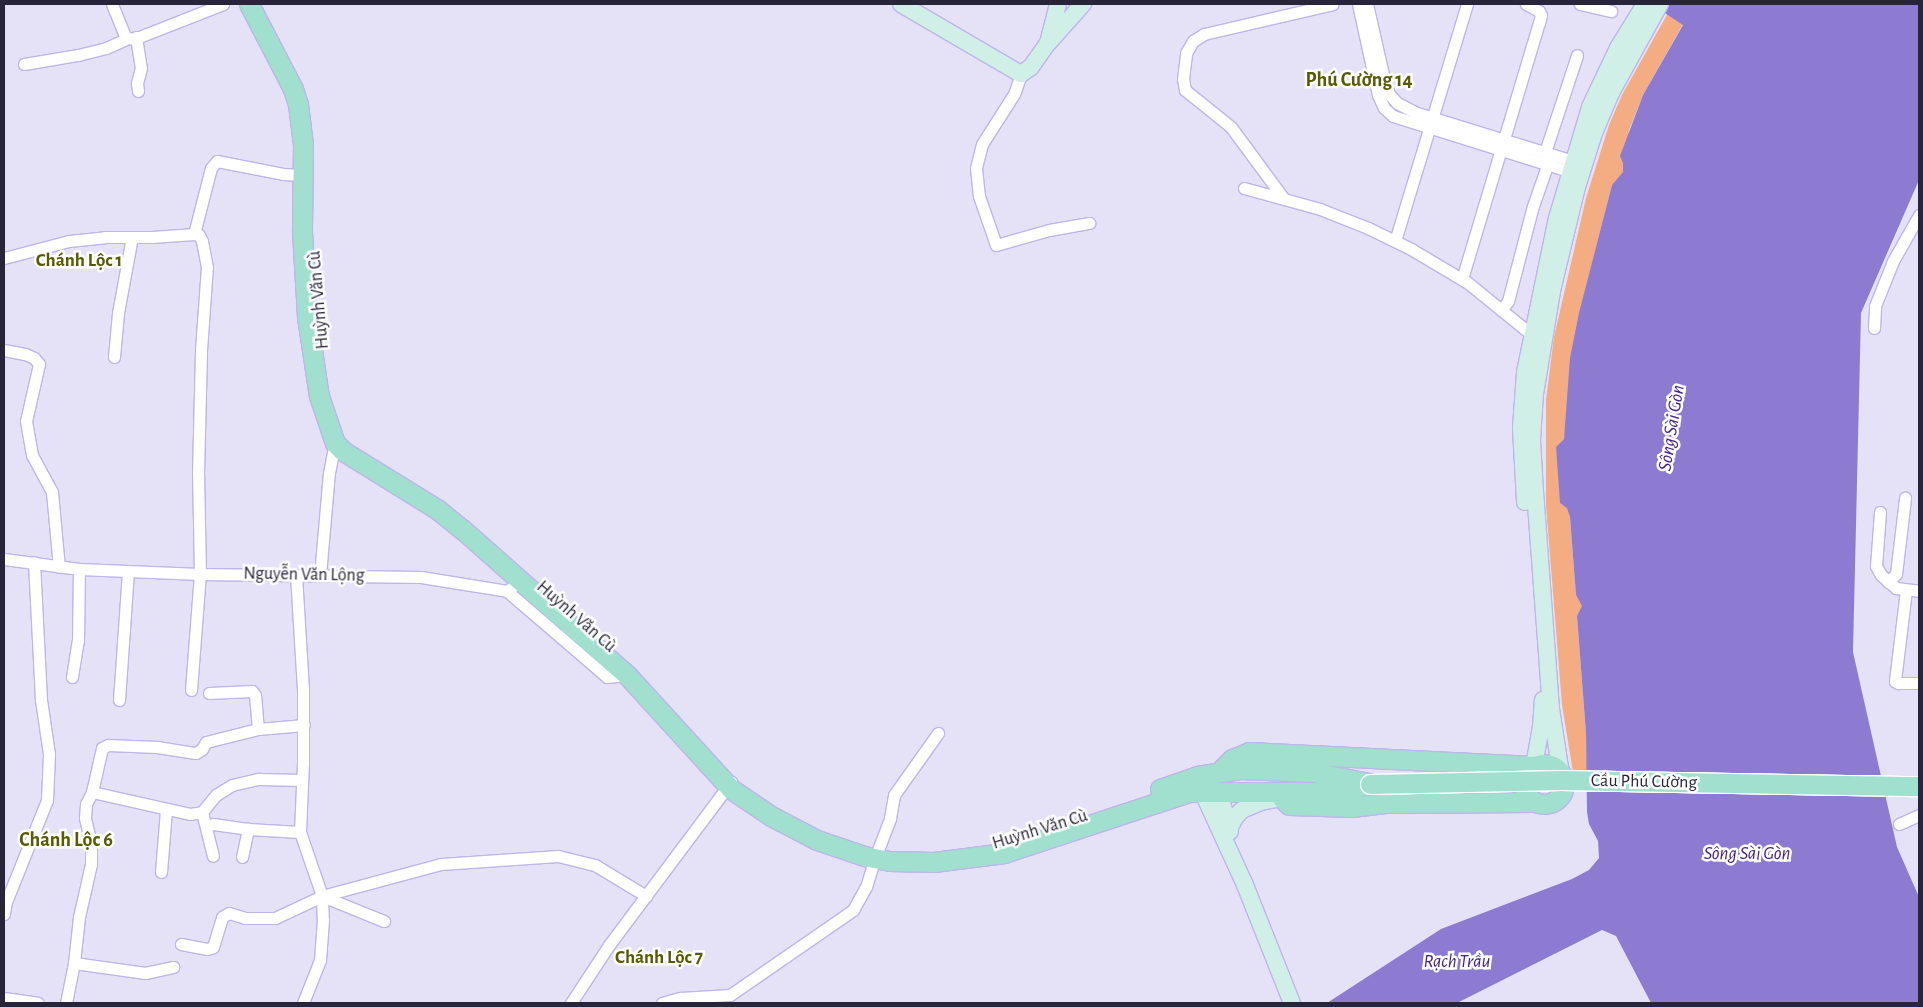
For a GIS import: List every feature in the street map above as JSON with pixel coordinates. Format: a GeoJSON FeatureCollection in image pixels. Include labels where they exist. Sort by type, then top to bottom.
{"type":"FeatureCollection","features":[{"type":"Feature","properties":{"kind":"main road"},"geometry":{"type":"LineString","coordinates":[[249,4],[293,89],[302,122],[302,241],[307,317],[319,396],[337,435],[362,464],[443,514],[518,582],[633,674],[730,783],[771,816],[817,840],[876,854],[890,861],[934,862],[997,854],[1206,786],[1275,795],[1336,792],[1370,784]]}},
{"type":"Feature","properties":{"kind":"main road","name":"Huỳnh Văn Cù"},"geometry":{"type":"LineString","coordinates":[[260,4],[293,64],[306,94],[312,117],[315,279],[328,385],[337,435]]}},
{"type":"Feature","properties":{"kind":"main road"},"geometry":{"type":"LineString","coordinates":[[1206,786],[1225,765],[1249,752],[1520,767],[1551,765],[1561,774],[1564,787],[1558,799],[1546,804],[1533,802],[1289,805],[1275,795]]}},
{"type":"Feature","properties":{"kind":"main road"},"geometry":{"type":"LineString","coordinates":[[1225,765],[1241,770],[1313,772],[1370,784]]}},
{"type":"Feature","properties":{"kind":"main road"},"geometry":{"type":"LineString","coordinates":[[1520,767],[1523,786],[1528,798],[1533,802]]}},
{"type":"Feature","properties":{"kind":"main road"},"geometry":{"type":"LineString","coordinates":[[1496,803],[1510,795],[1514,788],[1512,771],[1520,767]]}},
{"type":"Feature","properties":{"kind":"main road","name":"Cầu Phú Cường"},"geometry":{"type":"LineString","coordinates":[[1370,784],[1562,780],[1919,786]]}},
{"type":"Feature","properties":{"kind":"street"},"geometry":{"type":"LineString","coordinates":[[112,4],[125,37],[132,38]]}},
{"type":"Feature","properties":{"kind":"street"},"geometry":{"type":"LineString","coordinates":[[24,64],[88,52],[132,38],[223,4]]}},
{"type":"Feature","properties":{"kind":"street"},"geometry":{"type":"LineString","coordinates":[[901,4],[1021,74]]}},
{"type":"Feature","properties":{"kind":"street"},"geometry":{"type":"LineString","coordinates":[[1048,43],[1058,4]]}},
{"type":"Feature","properties":{"kind":"street"},"geometry":{"type":"LineString","coordinates":[[1083,4],[1048,43],[1031,67],[1021,74],[1014,94],[986,135],[978,155],[976,168],[979,196],[996,246],[1049,230],[1089,223]]}},
{"type":"Feature","properties":{"kind":"street"},"geometry":{"type":"LineString","coordinates":[[1284,199],[1231,126],[1185,90],[1183,79],[1186,53],[1193,41],[1204,34],[1333,4]]}},
{"type":"Feature","properties":{"kind":"street"},"geometry":{"type":"LineString","coordinates":[[1358,4],[1378,95],[1384,108],[1403,120],[1430,123],[1503,145],[1547,164],[1577,168]]}},
{"type":"Feature","properties":{"kind":"street"},"geometry":{"type":"LineString","coordinates":[[1367,4],[1389,94],[1397,103],[1430,123]]}},
{"type":"Feature","properties":{"kind":"street"},"geometry":{"type":"LineString","coordinates":[[1395,241],[1467,4]]}},
{"type":"Feature","properties":{"kind":"street"},"geometry":{"type":"LineString","coordinates":[[1462,280],[1541,15],[1526,4]]}},
{"type":"Feature","properties":{"kind":"street"},"geometry":{"type":"LineString","coordinates":[[1580,4],[1611,11]]}},
{"type":"Feature","properties":{"kind":"street"},"geometry":{"type":"LineString","coordinates":[[1561,774],[1551,709],[1528,478],[1535,394],[1541,346],[1577,168],[1598,89],[1618,48],[1645,4]]}},
{"type":"Feature","properties":{"kind":"street"},"geometry":{"type":"LineString","coordinates":[[1520,767],[1543,713],[1522,400],[1531,334],[1556,218],[1611,93],[1660,4]]}},
{"type":"Feature","properties":{"kind":"street"},"geometry":{"type":"LineString","coordinates":[[132,38],[142,68],[137,83],[138,91]]}},
{"type":"Feature","properties":{"kind":"street"},"geometry":{"type":"LineString","coordinates":[[1545,152],[1577,55]]}},
{"type":"Feature","properties":{"kind":"street"},"geometry":{"type":"LineString","coordinates":[[1503,145],[1545,152],[1577,168]]}},
{"type":"Feature","properties":{"kind":"street"},"geometry":{"type":"LineString","coordinates":[[1501,310],[1508,301],[1533,206],[1549,158],[1545,152]]}},
{"type":"Feature","properties":{"kind":"street"},"geometry":{"type":"LineString","coordinates":[[194,234],[211,168],[217,161],[225,161],[283,174],[303,175]]}},
{"type":"Feature","properties":{"kind":"street"},"geometry":{"type":"LineString","coordinates":[[1244,188],[1320,209],[1395,241],[1462,280],[1531,334]]}},
{"type":"Feature","properties":{"kind":"street"},"geometry":{"type":"LineString","coordinates":[[1874,328],[1875,306],[1893,261],[1919,215]]}},
{"type":"Feature","properties":{"kind":"street"},"geometry":{"type":"LineString","coordinates":[[4,258],[69,241],[105,237],[194,234],[199,235],[202,241],[207,267],[200,360],[200,574],[191,690]]}},
{"type":"Feature","properties":{"kind":"street"},"geometry":{"type":"LineString","coordinates":[[114,357],[118,313],[132,237]]}},
{"type":"Feature","properties":{"kind":"street"},"geometry":{"type":"LineString","coordinates":[[4,350],[25,354],[34,358],[39,364],[26,421],[32,455],[52,492],[59,567]]}},
{"type":"Feature","properties":{"kind":"street"},"geometry":{"type":"LineString","coordinates":[[320,576],[328,481],[337,435]]}},
{"type":"Feature","properties":{"kind":"street"},"geometry":{"type":"LineString","coordinates":[[1888,582],[1896,574],[1905,498]]}},
{"type":"Feature","properties":{"kind":"street"},"geometry":{"type":"LineString","coordinates":[[1880,512],[1876,566],[1888,582],[1906,590],[1919,591]]}},
{"type":"Feature","properties":{"kind":"street","name":"Nguyễn Văn Lộng"},"geometry":{"type":"LineString","coordinates":[[4,559],[79,569],[200,574],[421,577],[518,582]]}},
{"type":"Feature","properties":{"kind":"street"},"geometry":{"type":"LineString","coordinates":[[4,914],[6,902],[47,800],[49,754],[41,700],[34,562]]}},
{"type":"Feature","properties":{"kind":"street"},"geometry":{"type":"LineString","coordinates":[[72,677],[78,641],[79,569]]}},
{"type":"Feature","properties":{"kind":"street"},"geometry":{"type":"LineString","coordinates":[[118,700],[128,571]]}},
{"type":"Feature","properties":{"kind":"street"},"geometry":{"type":"LineString","coordinates":[[296,575],[304,690],[300,832],[322,896],[324,920],[320,960],[303,1003]]}},
{"type":"Feature","properties":{"kind":"street"},"geometry":{"type":"LineString","coordinates":[[1906,590],[1895,681],[1898,683],[1919,683]]}},
{"type":"Feature","properties":{"kind":"street"},"geometry":{"type":"LineString","coordinates":[[209,693],[252,691],[255,695],[258,729]]}},
{"type":"Feature","properties":{"kind":"street"},"geometry":{"type":"LineString","coordinates":[[66,1003],[74,963],[79,917],[91,864],[91,844],[85,818],[86,804],[92,792],[102,748],[108,744],[157,747],[196,753],[202,750],[206,742],[258,729],[304,725]]}},
{"type":"Feature","properties":{"kind":"street"},"geometry":{"type":"LineString","coordinates":[[662,1003],[680,998],[726,999],[853,910],[866,887],[890,818],[894,796],[938,733]]}},
{"type":"Feature","properties":{"kind":"street"},"geometry":{"type":"LineString","coordinates":[[92,792],[190,814],[202,812],[216,795],[232,784],[258,779],[302,780]]}},
{"type":"Feature","properties":{"kind":"street"},"geometry":{"type":"LineString","coordinates":[[571,1003],[609,945],[730,783]]}},
{"type":"Feature","properties":{"kind":"street"},"geometry":{"type":"LineString","coordinates":[[1206,786],[1229,830],[1245,885]]}},
{"type":"Feature","properties":{"kind":"street"},"geometry":{"type":"LineString","coordinates":[[1206,786],[1291,1001]]}},
{"type":"Feature","properties":{"kind":"street"},"geometry":{"type":"LineString","coordinates":[[1229,830],[1236,816],[1242,810],[1275,795]]}},
{"type":"Feature","properties":{"kind":"street"},"geometry":{"type":"LineString","coordinates":[[161,872],[166,810]]}},
{"type":"Feature","properties":{"kind":"street"},"geometry":{"type":"LineString","coordinates":[[202,812],[213,856]]}},
{"type":"Feature","properties":{"kind":"street"},"geometry":{"type":"LineString","coordinates":[[1899,824],[1919,814]]}},
{"type":"Feature","properties":{"kind":"street"},"geometry":{"type":"LineString","coordinates":[[213,824],[248,829],[300,832]]}},
{"type":"Feature","properties":{"kind":"street"},"geometry":{"type":"LineString","coordinates":[[242,857],[248,829]]}},
{"type":"Feature","properties":{"kind":"street"},"geometry":{"type":"LineString","coordinates":[[181,944],[207,948],[213,947],[222,917],[229,914],[245,918],[275,918],[322,896],[442,864],[558,856],[595,865],[646,896]]}},
{"type":"Feature","properties":{"kind":"street"},"geometry":{"type":"LineString","coordinates":[[322,896],[384,921]]}},
{"type":"Feature","properties":{"kind":"street"},"geometry":{"type":"LineString","coordinates":[[74,963],[145,973],[173,967]]}},
{"type":"Feature","properties":{"kind":"street"},"geometry":{"type":"LineString","coordinates":[[4,998],[33,1002]]}},
{"type":"Feature","properties":{"kind":"shaded area"},"geometry":{"type":"Polygon","coordinates":[[[1673,4],[1683,24],[1643,95],[1629,130],[1624,172],[1612,185],[1593,260],[1564,439],[1556,448],[1570,517],[1576,595],[1583,606],[1577,616],[1587,770],[1573,772],[1562,705],[1546,505],[1546,400],[1554,337],[1586,198],[1609,125],[1622,95],[1673,4]]]}},
{"type":"Feature","properties":{"kind":"water","name":"Sông Sài Gòn"},"geometry":{"type":"Polygon","coordinates":[[[1651,4],[1919,4],[1919,180],[1861,313],[1853,652],[1897,847],[1919,897],[1919,1003],[1651,1003],[1616,936],[1602,930],[1457,1003],[1327,1003],[1441,929],[1572,879],[1589,870],[1599,858],[1598,841],[1589,824],[1587,812],[1586,733],[1577,616],[1582,606],[1576,595],[1570,517],[1567,508],[1560,503],[1556,447],[1564,439],[1570,358],[1579,313],[1612,185],[1623,172],[1623,163],[1620,156],[1643,95],[1683,25],[1651,4]]]}},
{"type":"Feature","properties":{"kind":"district","name":"Phú Cường 14"},"geometry":{"type":"Point","coordinates":[1359,80]}},
{"type":"Feature","properties":{"kind":"district","name":"Chánh Lộc 1"},"geometry":{"type":"Point","coordinates":[79,261]}},
{"type":"Feature","properties":{"kind":"district","name":"Chánh Lộc 6"},"geometry":{"type":"Point","coordinates":[66,840]}},
{"type":"Feature","properties":{"kind":"district","name":"Chánh Lộc 7"},"geometry":{"type":"Point","coordinates":[659,958]}},
{"type":"Feature","properties":{"kind":"water label","name":"Rạch Trầu"},"geometry":{"type":"Point","coordinates":[1457,962]}}]}
